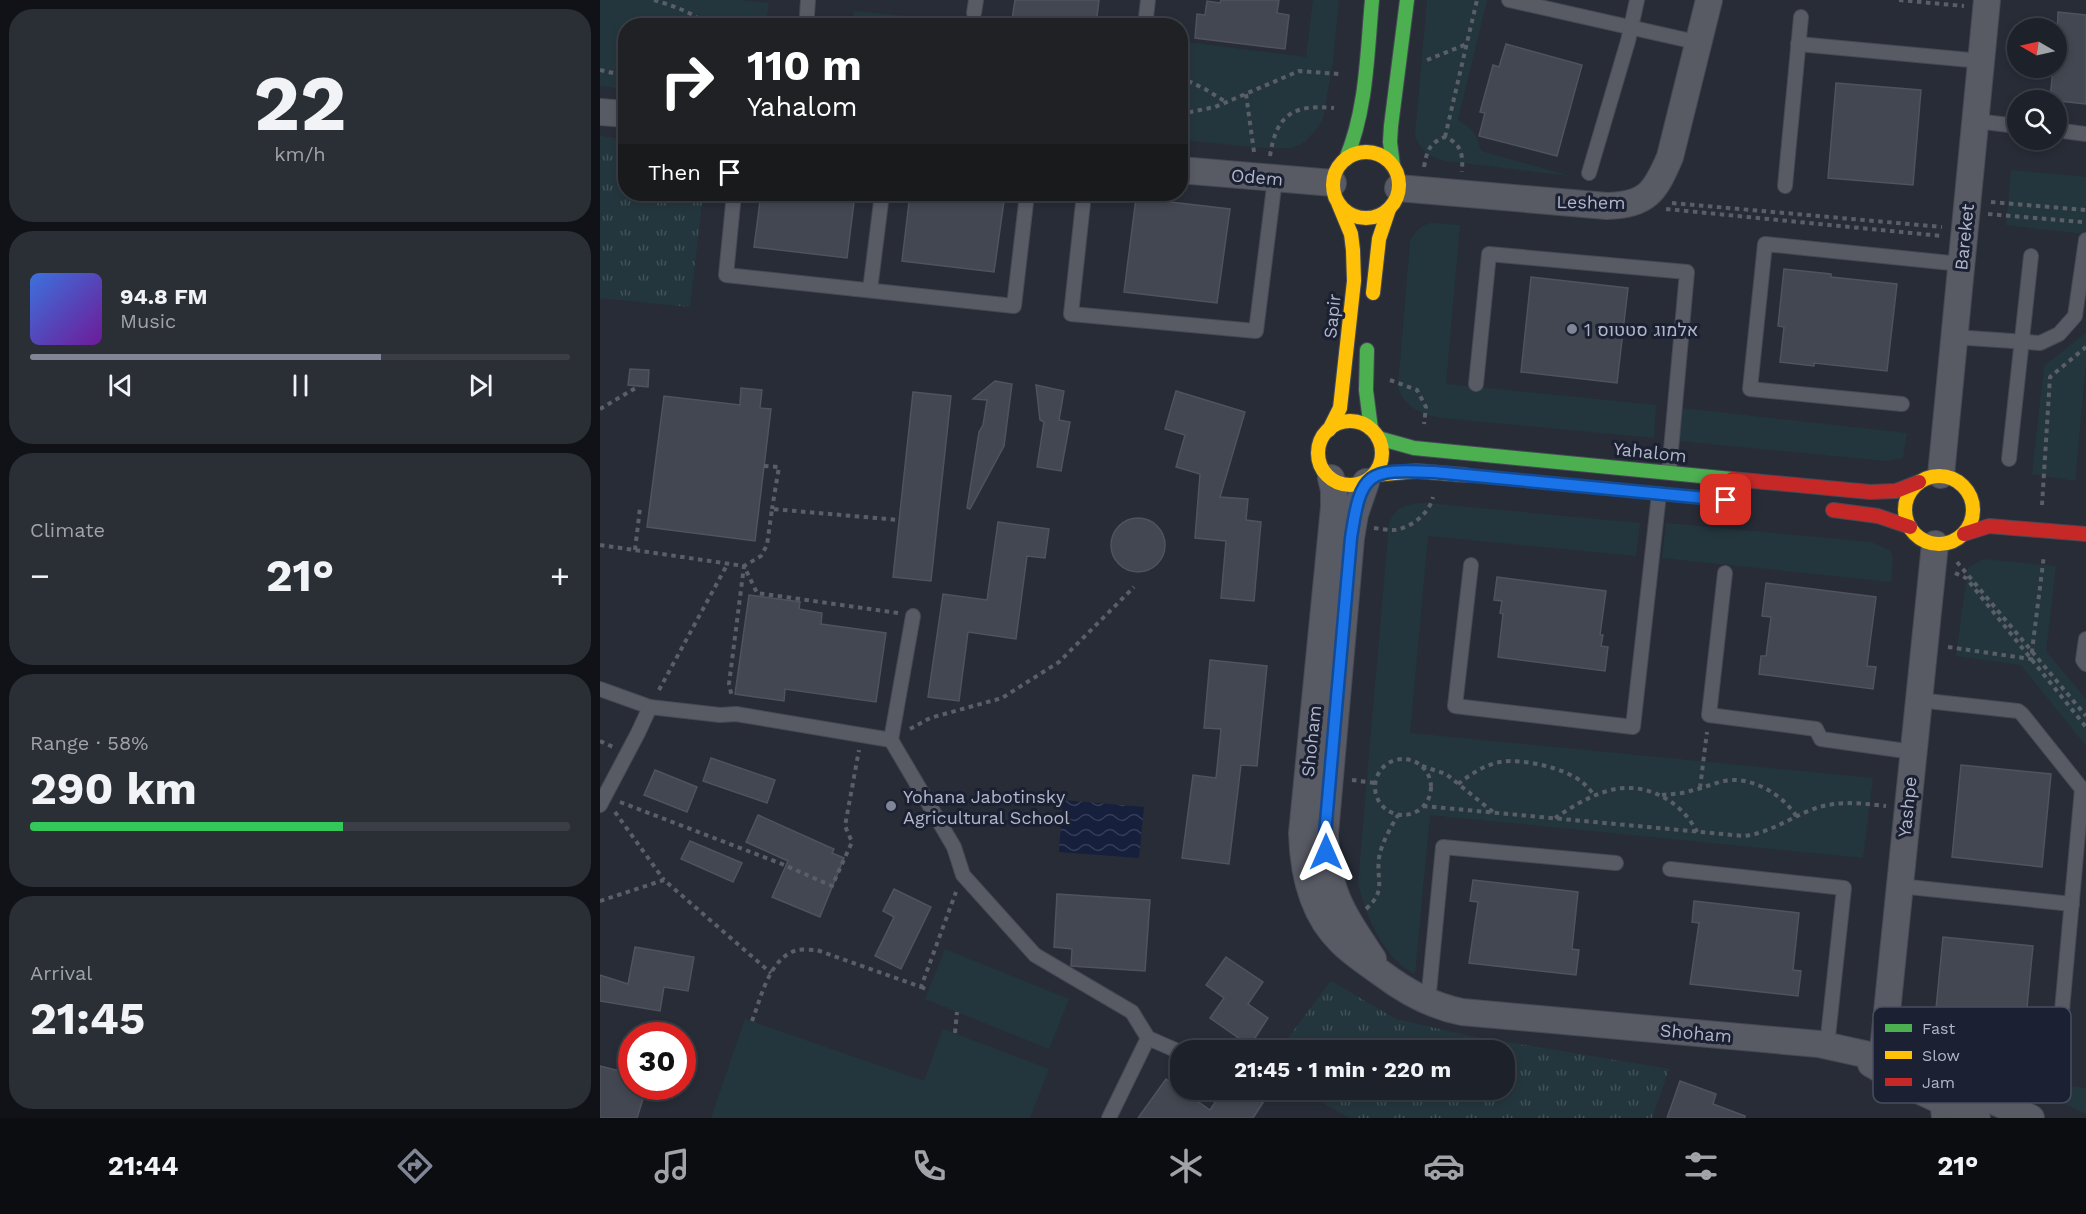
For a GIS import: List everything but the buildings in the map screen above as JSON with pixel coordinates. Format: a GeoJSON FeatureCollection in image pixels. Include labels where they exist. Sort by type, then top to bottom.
{"type":"FeatureCollection","features":[{"type":"Feature","properties":{"kind":"street"},"geometry":{"type":"LineString","coordinates":[[1372,0],[1361,111],[1353,144],[1335,174],[1336,194],[1347,213],[1358,218],[1369,219],[1380,215],[1400,188]]}},
{"type":"Feature","properties":{"kind":"street"},"geometry":{"type":"LineString","coordinates":[[1371,306],[1376,249],[1382,224],[1400,188],[1390,142],[1407,0]]}},
{"type":"Feature","properties":{"kind":"street","name":"Leshem"},"geometry":{"type":"LineString","coordinates":[[1400,188],[1607,206],[1634,203],[1652,190],[1662,176],[1670,157],[1709,0]]}},
{"type":"Feature","properties":{"kind":"street","name":"Bareket"},"geometry":{"type":"LineString","coordinates":[[1930,478],[1954,337],[1986,4]]}},
{"type":"Feature","properties":{"kind":"street"},"geometry":{"type":"LineString","coordinates":[[600,112],[618,113]]}},
{"type":"Feature","properties":{"kind":"street"},"geometry":{"type":"LineString","coordinates":[[1346,159],[1354,154],[1376,153],[1385,158],[1400,188]]}},
{"type":"Feature","properties":{"kind":"street","name":"Odem"},"geometry":{"type":"LineString","coordinates":[[1188,171],[1267,178],[1336,194]]}},
{"type":"Feature","properties":{"kind":"street","name":"Sapir"},"geometry":{"type":"LineString","coordinates":[[1329,430],[1340,408],[1355,271],[1352,233],[1336,194]]}},
{"type":"Feature","properties":{"kind":"street"},"geometry":{"type":"LineString","coordinates":[[1368,340],[1365,376],[1366,405],[1382,447],[1380,466],[1370,478]]}},
{"type":"Feature","properties":{"kind":"street"},"geometry":{"type":"LineString","coordinates":[[1375,433],[1354,422],[1345,422],[1329,430],[1319,447],[1321,467],[1331,478],[1345,485],[1356,485],[1370,478],[1392,472],[1479,477]]}},
{"type":"Feature","properties":{"kind":"street","name":"Yahalom"},"geometry":{"type":"LineString","coordinates":[[1375,433],[1401,445],[1422,448],[1884,493],[1896,491],[1930,478]]}},
{"type":"Feature","properties":{"kind":"street","name":"Shoham"},"geometry":{"type":"LineString","coordinates":[[1331,478],[1334,507],[1303,821],[1302,852],[1308,886],[1326,925],[1340,942],[1412,994],[1444,1008],[1462,1012],[1833,1047],[1873,1061]]}},
{"type":"Feature","properties":{"kind":"street","name":"Shoham"},"geometry":{"type":"LineString","coordinates":[[1370,478],[1360,494],[1353,526],[1325,834],[1328,872],[1333,889],[1350,923],[1383,975]]}},
{"type":"Feature","properties":{"kind":"street"},"geometry":{"type":"LineString","coordinates":[[1986,499],[1969,491],[1955,479],[1930,478],[1907,498],[1905,508],[1910,527],[1915,535],[1936,550],[1964,534],[1989,526],[2086,534]]}},
{"type":"Feature","properties":{"kind":"street"},"geometry":{"type":"LineString","coordinates":[[1964,534],[1973,513],[1973,502],[1969,491]]}},
{"type":"Feature","properties":{"kind":"street"},"geometry":{"type":"LineString","coordinates":[[1825,509],[1878,516],[1910,527]]}},
{"type":"Feature","properties":{"kind":"street","name":"Yashpe"},"geometry":{"type":"LineString","coordinates":[[1887,1007],[1924,643],[1936,550]]}},
{"type":"Feature","properties":{"kind":"street","name":"Shoham"},"geometry":{"type":"LineString","coordinates":[[1996,1103],[2031,1118]]}},
{"type":"Feature","properties":{"kind":"street","name":"Shoham"},"geometry":{"type":"LineString","coordinates":[[1938,1108],[1977,1118]]}},
{"type":"Feature","properties":{"kind":"lane"},"geometry":{"type":"LineString","coordinates":[[807,15],[808,0]]}},
{"type":"Feature","properties":{"kind":"lane"},"geometry":{"type":"LineString","coordinates":[[1146,18],[1148,0]]}},
{"type":"Feature","properties":{"kind":"lane"},"geometry":{"type":"LineString","coordinates":[[1509,0],[1700,43]]}},
{"type":"Feature","properties":{"kind":"lane"},"geometry":{"type":"LineString","coordinates":[[1589,174],[1637,0]]}},
{"type":"Feature","properties":{"kind":"lane"},"geometry":{"type":"LineString","coordinates":[[1785,186],[1801,17]]}},
{"type":"Feature","properties":{"kind":"lane"},"geometry":{"type":"LineString","coordinates":[[1798,44],[1981,61]]}},
{"type":"Feature","properties":{"kind":"lane"},"geometry":{"type":"LineString","coordinates":[[1975,121],[2007,125]]}},
{"type":"Feature","properties":{"kind":"lane"},"geometry":{"type":"LineString","coordinates":[[2067,131],[2086,134]]}},
{"type":"Feature","properties":{"kind":"lane"},"geometry":{"type":"LineString","coordinates":[[1083,201],[1071,314],[1256,332],[1267,178]]}},
{"type":"Feature","properties":{"kind":"lane"},"geometry":{"type":"LineString","coordinates":[[733,201],[726,275],[1014,306],[1027,201]]}},
{"type":"Feature","properties":{"kind":"lane"},"geometry":{"type":"LineString","coordinates":[[870,290],[881,201]]}},
{"type":"Feature","properties":{"kind":"lane"},"geometry":{"type":"LineString","coordinates":[[1954,337],[2040,343],[2059,334],[2075,316],[2086,240]]}},
{"type":"Feature","properties":{"kind":"lane"},"geometry":{"type":"LineString","coordinates":[[1902,404],[1750,389],[1765,244],[1961,264]]}},
{"type":"Feature","properties":{"kind":"lane"},"geometry":{"type":"LineString","coordinates":[[1476,384],[1490,254],[1687,272],[1669,472]]}},
{"type":"Feature","properties":{"kind":"lane"},"geometry":{"type":"LineString","coordinates":[[2009,459],[2031,256]]}},
{"type":"Feature","properties":{"kind":"lane"},"geometry":{"type":"LineString","coordinates":[[1471,565],[1455,706],[1633,727],[1659,494]]}},
{"type":"Feature","properties":{"kind":"lane"},"geometry":{"type":"LineString","coordinates":[[1725,573],[1709,715],[1816,729],[1821,739],[1913,752]]}},
{"type":"Feature","properties":{"kind":"lane"},"geometry":{"type":"LineString","coordinates":[[913,615],[891,740],[954,847],[963,875],[1035,955],[1132,1012],[1148,1038],[1170,1048]]}},
{"type":"Feature","properties":{"kind":"lane"},"geometry":{"type":"LineString","coordinates":[[2086,639],[2083,660],[2086,664]]}},
{"type":"Feature","properties":{"kind":"lane"},"geometry":{"type":"LineString","coordinates":[[600,689],[650,706],[720,715],[736,714],[891,740]]}},
{"type":"Feature","properties":{"kind":"lane"},"geometry":{"type":"LineString","coordinates":[[1918,699],[2018,711],[2082,789],[2062,1007]]}},
{"type":"Feature","properties":{"kind":"lane"},"geometry":{"type":"LineString","coordinates":[[602,801],[650,706]]}},
{"type":"Feature","properties":{"kind":"lane"},"geometry":{"type":"LineString","coordinates":[[1428,1002],[1443,847],[1616,863]]}},
{"type":"Feature","properties":{"kind":"lane"},"geometry":{"type":"LineString","coordinates":[[1670,869],[1844,888],[1833,1047]]}},
{"type":"Feature","properties":{"kind":"lane"},"geometry":{"type":"LineString","coordinates":[[1899,886],[2072,904]]}},
{"type":"Feature","properties":{"kind":"lane"},"geometry":{"type":"LineString","coordinates":[[1109,1118],[1148,1038]]}},
{"type":"Feature","properties":{"kind":"path"},"geometry":{"type":"LineString","coordinates":[[654,0],[676,7],[698,18]]}},
{"type":"Feature","properties":{"kind":"path"},"geometry":{"type":"LineString","coordinates":[[1445,137],[1478,0]]}},
{"type":"Feature","properties":{"kind":"path"},"geometry":{"type":"LineString","coordinates":[[1899,0],[1986,4]]}},
{"type":"Feature","properties":{"kind":"path"},"geometry":{"type":"LineString","coordinates":[[1398,71],[1467,44]]}},
{"type":"Feature","properties":{"kind":"path"},"geometry":{"type":"LineString","coordinates":[[600,70],[618,74]]}},
{"type":"Feature","properties":{"kind":"path"},"geometry":{"type":"LineString","coordinates":[[1188,112],[1226,103],[1299,71],[1309,70],[1364,77]]}},
{"type":"Feature","properties":{"kind":"path"},"geometry":{"type":"LineString","coordinates":[[1188,81],[1226,103]]}},
{"type":"Feature","properties":{"kind":"path"},"geometry":{"type":"LineString","coordinates":[[1246,94],[1267,178]]}},
{"type":"Feature","properties":{"kind":"path"},"geometry":{"type":"LineString","coordinates":[[1267,178],[1273,136],[1281,122],[1292,112],[1307,107],[1361,111]]}},
{"type":"Feature","properties":{"kind":"path"},"geometry":{"type":"LineString","coordinates":[[1400,188],[1428,148],[1445,137],[1454,141],[1461,151],[1461,193]]}},
{"type":"Feature","properties":{"kind":"path"},"geometry":{"type":"LineString","coordinates":[[1634,203],[1965,220],[2086,223]]}},
{"type":"Feature","properties":{"kind":"path"},"geometry":{"type":"LineString","coordinates":[[1634,203],[1965,220],[2086,210]]}},
{"type":"Feature","properties":{"kind":"path"},"geometry":{"type":"LineString","coordinates":[[2041,508],[2050,377],[2086,347]]}},
{"type":"Feature","properties":{"kind":"path"},"geometry":{"type":"LineString","coordinates":[[1365,376],[1393,381],[1417,390],[1426,407],[1422,448]]}},
{"type":"Feature","properties":{"kind":"path"},"geometry":{"type":"LineString","coordinates":[[600,409],[639,386]]}},
{"type":"Feature","properties":{"kind":"path"},"geometry":{"type":"LineString","coordinates":[[600,545],[744,566],[761,556],[767,545],[779,467],[764,466]]}},
{"type":"Feature","properties":{"kind":"path"},"geometry":{"type":"LineString","coordinates":[[1353,526],[1393,530],[1414,522],[1431,506],[1438,473]]}},
{"type":"Feature","properties":{"kind":"path"},"geometry":{"type":"LineString","coordinates":[[635,550],[640,508]]}},
{"type":"Feature","properties":{"kind":"path"},"geometry":{"type":"LineString","coordinates":[[772,509],[899,520]]}},
{"type":"Feature","properties":{"kind":"path"},"geometry":{"type":"LineString","coordinates":[[2031,658],[2047,530]]}},
{"type":"Feature","properties":{"kind":"path"},"geometry":{"type":"LineString","coordinates":[[1936,550],[2032,652],[2086,716]]}},
{"type":"Feature","properties":{"kind":"path"},"geometry":{"type":"LineString","coordinates":[[1936,550],[1966,578],[2086,727]]}},
{"type":"Feature","properties":{"kind":"path"},"geometry":{"type":"LineString","coordinates":[[650,706],[728,563]]}},
{"type":"Feature","properties":{"kind":"path"},"geometry":{"type":"LineString","coordinates":[[744,566],[757,593],[913,615]]}},
{"type":"Feature","properties":{"kind":"path"},"geometry":{"type":"LineString","coordinates":[[729,684],[744,566]]}},
{"type":"Feature","properties":{"kind":"path"},"geometry":{"type":"LineString","coordinates":[[891,740],[930,718],[1002,698],[1059,662],[1134,587]]}},
{"type":"Feature","properties":{"kind":"path"},"geometry":{"type":"LineString","coordinates":[[1924,643],[2031,658]]}},
{"type":"Feature","properties":{"kind":"path"},"geometry":{"type":"LineString","coordinates":[[1700,788],[1709,715]]}},
{"type":"Feature","properties":{"kind":"path"},"geometry":{"type":"LineString","coordinates":[[602,801],[782,864],[832,886],[852,842],[845,826],[862,735]]}},
{"type":"Feature","properties":{"kind":"path"},"geometry":{"type":"LineString","coordinates":[[1422,766],[1431,786],[1429,797],[1423,806],[1409,814],[1398,815],[1388,811],[1377,799],[1376,777],[1382,768],[1396,759],[1407,759],[1446,774],[1494,813]]}},
{"type":"Feature","properties":{"kind":"path"},"geometry":{"type":"LineString","coordinates":[[1458,784],[1475,770],[1499,762],[1516,761],[1564,772],[1581,781],[1595,796]]}},
{"type":"Feature","properties":{"kind":"path"},"geometry":{"type":"LineString","coordinates":[[1661,795],[1689,792],[1714,783],[1735,780],[1750,783],[1778,796],[1789,805],[1797,817]]}},
{"type":"Feature","properties":{"kind":"path"},"geometry":{"type":"LineString","coordinates":[[1554,818],[1605,791],[1626,788],[1644,789],[1672,801],[1686,815],[1697,832]]}},
{"type":"Feature","properties":{"kind":"path"},"geometry":{"type":"LineString","coordinates":[[602,801],[664,880],[771,973]]}},
{"type":"Feature","properties":{"kind":"path"},"geometry":{"type":"LineString","coordinates":[[1423,806],[1730,835],[1767,831],[1815,809],[1839,802],[1907,809]]}},
{"type":"Feature","properties":{"kind":"path"},"geometry":{"type":"LineString","coordinates":[[1350,923],[1373,902],[1381,888],[1378,873],[1379,855],[1398,815]]}},
{"type":"Feature","properties":{"kind":"path"},"geometry":{"type":"LineString","coordinates":[[921,987],[963,875]]}},
{"type":"Feature","properties":{"kind":"path"},"geometry":{"type":"LineString","coordinates":[[600,901],[664,880]]}},
{"type":"Feature","properties":{"kind":"path"},"geometry":{"type":"LineString","coordinates":[[752,1021],[771,973],[785,956],[799,950],[817,950],[928,990]]}},
{"type":"Feature","properties":{"kind":"path"},"geometry":{"type":"LineString","coordinates":[[955,1033],[957,1012]]}},
{"type":"Feature","properties":{"kind":"green space"},"geometry":{"type":"Polygon","coordinates":[[[600,0],[741,0],[769,3],[767,16],[785,18],[618,18],[618,88],[600,86],[600,0]]]}},
{"type":"Feature","properties":{"kind":"green space"},"geometry":{"type":"Polygon","coordinates":[[[1313,0],[1339,0],[1333,62],[1323,118],[1305,142],[1292,148],[1264,148],[1188,141],[1188,42],[1306,57],[1313,0]]]}},
{"type":"Feature","properties":{"kind":"green space"},"geometry":{"type":"Polygon","coordinates":[[[1427,0],[1487,0],[1458,120],[1473,132],[1481,151],[1570,176],[1446,161],[1431,156],[1423,150],[1415,136],[1427,0]]]}},
{"type":"Feature","properties":{"kind":"green space"},"geometry":{"type":"Polygon","coordinates":[[[854,11],[926,18],[853,18],[854,11]]]}},
{"type":"Feature","properties":{"kind":"green space"},"geometry":{"type":"Polygon","coordinates":[[[600,136],[618,138],[618,201],[702,201],[690,307],[600,298],[600,136]]]}},
{"type":"Feature","properties":{"kind":"green space"},"geometry":{"type":"Polygon","coordinates":[[[2011,170],[2086,177],[2086,234],[2006,225],[2011,170]]]}},
{"type":"Feature","properties":{"kind":"green space"},"geometry":{"type":"Polygon","coordinates":[[[1430,223],[1460,225],[1446,384],[1656,405],[1654,438],[1441,418],[1427,415],[1408,404],[1398,386],[1410,242],[1418,230],[1430,223]]]}},
{"type":"Feature","properties":{"kind":"green space"},"geometry":{"type":"Polygon","coordinates":[[[2086,333],[2086,363],[2075,481],[2032,474],[2044,366],[2086,333]]]}},
{"type":"Feature","properties":{"kind":"green space"},"geometry":{"type":"Polygon","coordinates":[[[1681,408],[1907,433],[1903,458],[1886,461],[1678,441],[1681,408]]]}},
{"type":"Feature","properties":{"kind":"green space"},"geometry":{"type":"Polygon","coordinates":[[[1426,503],[1640,523],[1636,556],[1428,536],[1410,733],[1873,778],[1863,858],[1430,815],[1415,974],[1404,967],[1385,947],[1378,935],[1366,909],[1358,883],[1389,524],[1399,509],[1413,504],[1426,503]]]}},
{"type":"Feature","properties":{"kind":"green space"},"geometry":{"type":"Polygon","coordinates":[[[1666,523],[1871,542],[1889,550],[1893,558],[1891,582],[1662,558],[1666,523]]]}},
{"type":"Feature","properties":{"kind":"green space"},"geometry":{"type":"Polygon","coordinates":[[[1983,559],[2056,566],[2046,651],[2086,699],[2086,746],[2021,665],[1956,656],[1968,568],[1983,559]]]}},
{"type":"Feature","properties":{"kind":"green space"},"geometry":{"type":"Polygon","coordinates":[[[945,949],[1069,999],[1049,1049],[925,999],[945,949]]]}},
{"type":"Feature","properties":{"kind":"green space"},"geometry":{"type":"Polygon","coordinates":[[[1331,981],[1396,1019],[1495,1040],[1287,1040],[1331,981]]]}},
{"type":"Feature","properties":{"kind":"green space"},"geometry":{"type":"Polygon","coordinates":[[[745,1019],[924,1081],[943,1029],[1049,1069],[1030,1118],[711,1118],[745,1019]]]}},
{"type":"Feature","properties":{"kind":"green space"},"geometry":{"type":"Polygon","coordinates":[[[1515,1043],[1669,1069],[1652,1118],[1350,1118],[1317,1100],[1515,1100],[1515,1043]]]}},
{"type":"Feature","properties":{"kind":"green space"},"geometry":{"type":"Polygon","coordinates":[[[2071,1086],[2086,1088],[2086,1114],[2063,1103],[2071,1103],[2071,1086]]]}},
{"type":"Feature","properties":{"kind":"water"},"geometry":{"type":"Polygon","coordinates":[[[1063,800],[1144,807],[1139,858],[1059,852],[1063,800]]]}},
{"type":"Feature","properties":{"kind":"traffic: fast"},"geometry":{"type":"LineString","coordinates":[[1346,159],[1362,101],[1372,0]]}},
{"type":"Feature","properties":{"kind":"traffic: fast"},"geometry":{"type":"LineString","coordinates":[[1393,166],[1391,126],[1407,0]]}},
{"type":"Feature","properties":{"kind":"traffic: fast"},"geometry":{"type":"LineString","coordinates":[[1367,350],[1366,390],[1371,429]]}},
{"type":"Feature","properties":{"kind":"traffic: fast"},"geometry":{"type":"LineString","coordinates":[[1378,438],[1414,448],[1732,479]]}},
{"type":"Feature","properties":{"kind":"traffic: slow"},"geometry":{"type":"LineString","coordinates":[[1366,152],[1379,155],[1389,162],[1396,172],[1399,185],[1396,198],[1389,208],[1379,215],[1366,218],[1353,215],[1343,208],[1336,198],[1333,185],[1336,172],[1343,162],[1353,155],[1366,152]]}},
{"type":"Feature","properties":{"kind":"traffic: slow"},"geometry":{"type":"LineString","coordinates":[[1329,430],[1340,408],[1354,281],[1351,234],[1339,205]]}},
{"type":"Feature","properties":{"kind":"traffic: slow"},"geometry":{"type":"LineString","coordinates":[[1373,293],[1379,239],[1389,209]]}},
{"type":"Feature","properties":{"kind":"traffic: slow"},"geometry":{"type":"LineString","coordinates":[[1350,421],[1368,427],[1376,435],[1382,453],[1376,471],[1368,479],[1350,485],[1332,479],[1324,471],[1318,453],[1324,435],[1332,427],[1350,421]]}},
{"type":"Feature","properties":{"kind":"traffic: slow"},"geometry":{"type":"LineString","coordinates":[[1374,475],[1416,471],[1465,475]]}},
{"type":"Feature","properties":{"kind":"traffic: slow"},"geometry":{"type":"LineString","coordinates":[[1946,476],[1958,482],[1967,491],[1973,503],[1973,510],[1971,523],[1963,534],[1946,544],[1932,544],[1915,534],[1907,523],[1905,503],[1915,486],[1926,478],[1946,476]]}},
{"type":"Feature","properties":{"kind":"traffic: jam"},"geometry":{"type":"LineString","coordinates":[[1732,479],[1870,492],[1896,491],[1919,482]]}},
{"type":"Feature","properties":{"kind":"traffic: jam"},"geometry":{"type":"LineString","coordinates":[[1833,510],[1878,516],[1910,527]]}},
{"type":"Feature","properties":{"kind":"traffic: jam"},"geometry":{"type":"LineString","coordinates":[[1964,534],[1989,526],[2086,534]]}},
{"type":"Feature","properties":{"kind":"place","name":"אלמוג סטטוס 1"},"geometry":{"type":"Point","coordinates":[1572,329]}},
{"type":"Feature","properties":{"kind":"place","name":"Yohana Jabotinsky Agricultural School"},"geometry":{"type":"Point","coordinates":[891,806]}},
{"type":"Feature","properties":{"kind":"route"},"geometry":{"type":"LineString","coordinates":[[1326,852],[1325,834],[1351,538],[1360,494],[1370,478],[1374,475],[1392,472],[1434,472],[1726,500]]}}]}
